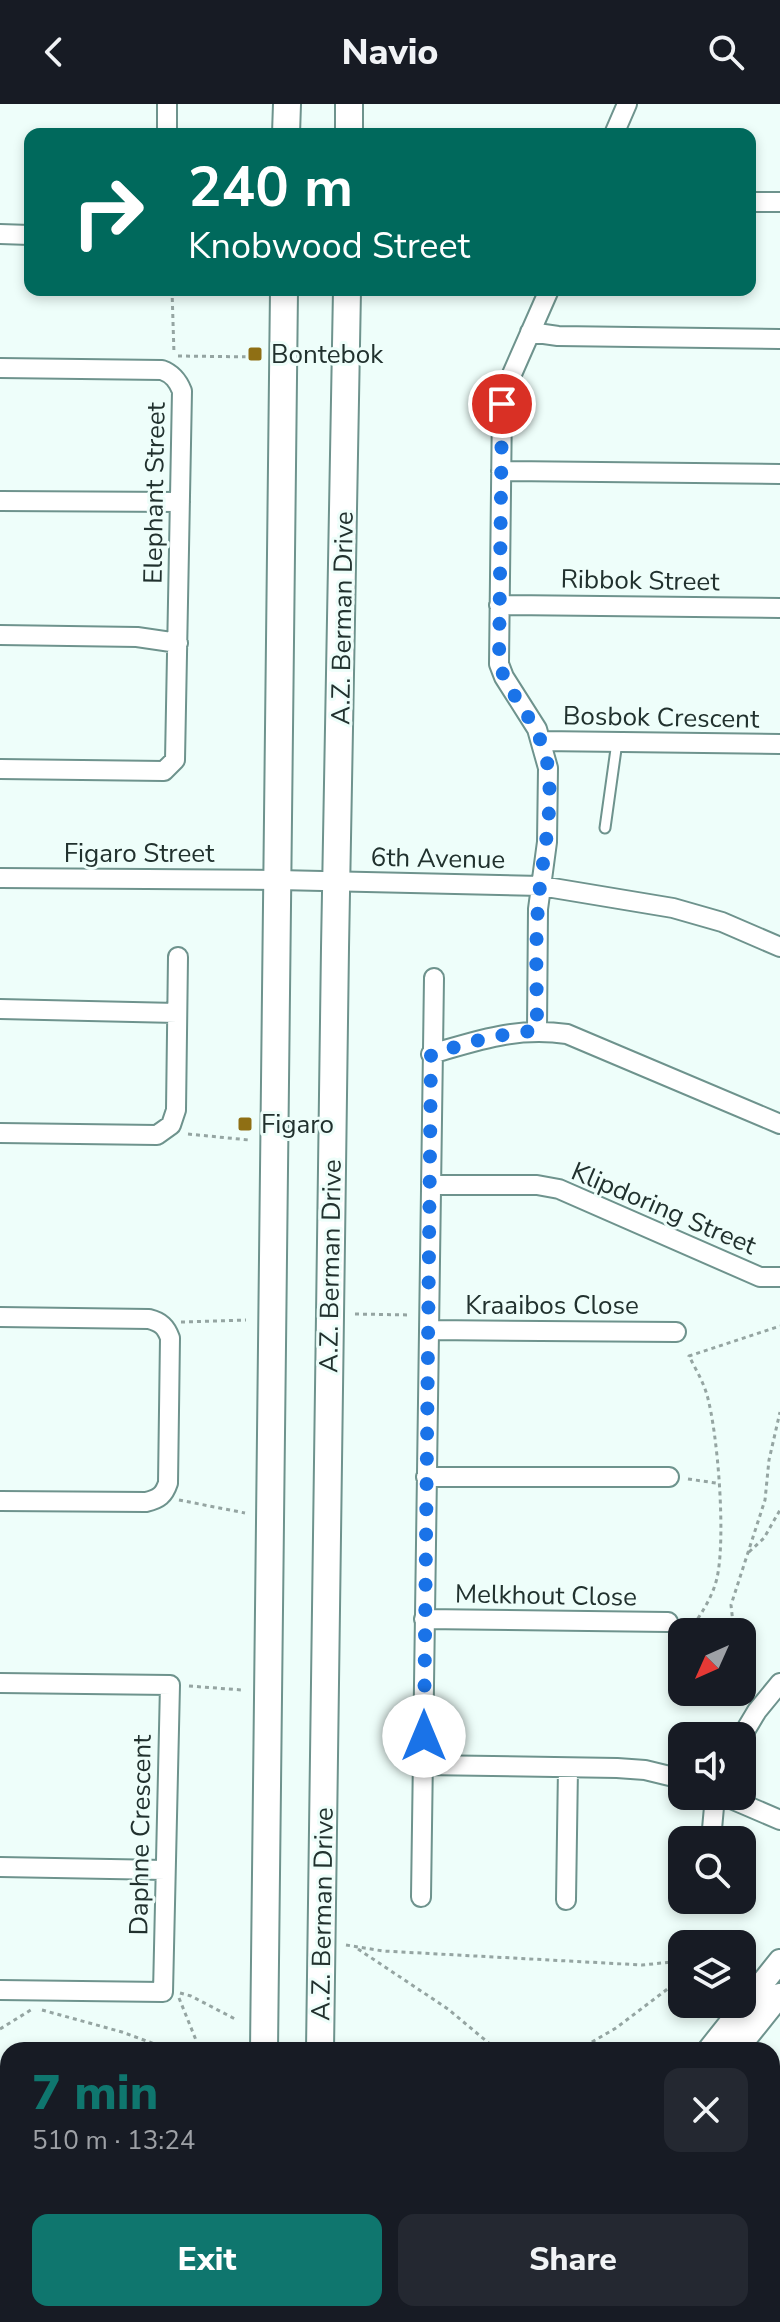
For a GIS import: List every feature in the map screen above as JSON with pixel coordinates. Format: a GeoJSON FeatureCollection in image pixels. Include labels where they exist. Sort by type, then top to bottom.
{"type":"FeatureCollection","features":[{"type":"Feature","properties":{"kind":"main road"},"geometry":{"type":"LineString","coordinates":[[286,128],[287,104]]}},
{"type":"Feature","properties":{"kind":"main road"},"geometry":{"type":"LineString","coordinates":[[349,104],[349,128]]}},
{"type":"Feature","properties":{"kind":"main road"},"geometry":{"type":"LineString","coordinates":[[264,2042],[284,296]]}},
{"type":"Feature","properties":{"kind":"main road","name":"A.Z. Berman Drive"},"geometry":{"type":"LineString","coordinates":[[320,2042],[347,296]]}},
{"type":"Feature","properties":{"kind":"street"},"geometry":{"type":"LineString","coordinates":[[167,104],[167,128]]}},
{"type":"Feature","properties":{"kind":"street"},"geometry":{"type":"LineString","coordinates":[[617,128],[627,104]]}},
{"type":"Feature","properties":{"kind":"street"},"geometry":{"type":"LineString","coordinates":[[756,202],[780,202]]}},
{"type":"Feature","properties":{"kind":"street"},"geometry":{"type":"LineString","coordinates":[[0,234],[24,235]]}},
{"type":"Feature","properties":{"kind":"street"},"geometry":{"type":"LineString","coordinates":[[537,1030],[548,768],[537,729],[499,664],[499,605],[502,404],[505,390],[546,296]]}},
{"type":"Feature","properties":{"kind":"street"},"geometry":{"type":"LineString","coordinates":[[530,332],[558,336],[780,339]]}},
{"type":"Feature","properties":{"kind":"street","name":"Elephant Street"},"geometry":{"type":"LineString","coordinates":[[0,368],[162,370],[174,365],[182,391],[175,760],[164,771],[0,769]]}},
{"type":"Feature","properties":{"kind":"street"},"geometry":{"type":"LineString","coordinates":[[501,471],[780,474]]}},
{"type":"Feature","properties":{"kind":"street"},"geometry":{"type":"LineString","coordinates":[[0,501],[180,502]]}},
{"type":"Feature","properties":{"kind":"street","name":"Ribbok Street"},"geometry":{"type":"LineString","coordinates":[[499,605],[780,608]]}},
{"type":"Feature","properties":{"kind":"street"},"geometry":{"type":"LineString","coordinates":[[0,635],[137,637],[178,643]]}},
{"type":"Feature","properties":{"kind":"street","name":"Bosbok Crescent"},"geometry":{"type":"LineString","coordinates":[[541,741],[780,744]]}},
{"type":"Feature","properties":{"kind":"street","name":"Figaro Street"},"geometry":{"type":"LineString","coordinates":[[0,878],[278,880]]}},
{"type":"Feature","properties":{"kind":"street","name":"6th Avenue"},"geometry":{"type":"LineString","coordinates":[[278,880],[541,886],[673,908],[722,922],[780,947]]}},
{"type":"Feature","properties":{"kind":"street"},"geometry":{"type":"LineString","coordinates":[[0,1133],[157,1135],[171,1125],[176,1110],[178,957]]}},
{"type":"Feature","properties":{"kind":"street"},"geometry":{"type":"LineString","coordinates":[[421,1897],[434,978]]}},
{"type":"Feature","properties":{"kind":"street"},"geometry":{"type":"LineString","coordinates":[[0,1009],[177,1013]]}},
{"type":"Feature","properties":{"kind":"street"},"geometry":{"type":"LineString","coordinates":[[431,1054],[490,1037],[537,1030],[567,1034],[780,1124]]}},
{"type":"Feature","properties":{"kind":"street","name":"Klipdoring Street"},"geometry":{"type":"LineString","coordinates":[[431,1185],[537,1185],[559,1189],[760,1277],[780,1277]]}},
{"type":"Feature","properties":{"kind":"street"},"geometry":{"type":"LineString","coordinates":[[0,1317],[149,1319],[166,1329],[170,1338],[168,1483],[165,1493],[157,1500],[146,1502],[0,1501]]}},
{"type":"Feature","properties":{"kind":"street","name":"Kraaibos Close"},"geometry":{"type":"LineString","coordinates":[[429,1324],[676,1332]]}},
{"type":"Feature","properties":{"kind":"street"},"geometry":{"type":"LineString","coordinates":[[426,1477],[669,1477]]}},
{"type":"Feature","properties":{"kind":"street","name":"Melkhout Close"},"geometry":{"type":"LineString","coordinates":[[424,1619],[668,1622]]}},
{"type":"Feature","properties":{"kind":"street"},"geometry":{"type":"LineString","coordinates":[[0,1683],[170,1685]]}},
{"type":"Feature","properties":{"kind":"street"},"geometry":{"type":"LineString","coordinates":[[750,1722],[780,1683]]}},
{"type":"Feature","properties":{"kind":"street","name":"Daphne Crescent"},"geometry":{"type":"LineString","coordinates":[[0,1990],[35,2000],[163,1992],[170,1685]]}},
{"type":"Feature","properties":{"kind":"street"},"geometry":{"type":"LineString","coordinates":[[423,1765],[645,1770],[668,1776]]}},
{"type":"Feature","properties":{"kind":"street"},"geometry":{"type":"LineString","coordinates":[[566,1900],[568,1768]]}},
{"type":"Feature","properties":{"kind":"street"},"geometry":{"type":"LineString","coordinates":[[756,1810],[780,1820]]}},
{"type":"Feature","properties":{"kind":"street"},"geometry":{"type":"LineString","coordinates":[[0,1867],[165,1870]]}},
{"type":"Feature","properties":{"kind":"street"},"geometry":{"type":"LineString","coordinates":[[715,2042],[773,1959]]}},
{"type":"Feature","properties":{"kind":"street"},"geometry":{"type":"LineString","coordinates":[[742,2042],[780,1995]]}},
{"type":"Feature","properties":{"kind":"lane"},"geometry":{"type":"LineString","coordinates":[[605,828],[617,742]]}},
{"type":"Feature","properties":{"kind":"path"},"geometry":{"type":"LineString","coordinates":[[172,296],[174,365],[260,357]]}},
{"type":"Feature","properties":{"kind":"path"},"geometry":{"type":"LineString","coordinates":[[171,1125],[186,1134],[249,1140]]}},
{"type":"Feature","properties":{"kind":"path"},"geometry":{"type":"LineString","coordinates":[[355,1314],[375,1313],[429,1324]]}},
{"type":"Feature","properties":{"kind":"path"},"geometry":{"type":"LineString","coordinates":[[166,1329],[184,1320],[246,1320]]}},
{"type":"Feature","properties":{"kind":"path"},"geometry":{"type":"LineString","coordinates":[[698,1618],[708,1604],[717,1577],[721,1527],[707,1394],[689,1356],[780,1326]]}},
{"type":"Feature","properties":{"kind":"path"},"geometry":{"type":"LineString","coordinates":[[732,1618],[731,1605],[765,1500],[769,1460],[780,1412]]}},
{"type":"Feature","properties":{"kind":"path"},"geometry":{"type":"LineString","coordinates":[[669,1477],[717,1483]]}},
{"type":"Feature","properties":{"kind":"path"},"geometry":{"type":"LineString","coordinates":[[165,1493],[185,1503],[245,1513]]}},
{"type":"Feature","properties":{"kind":"path"},"geometry":{"type":"LineString","coordinates":[[748,1553],[764,1538],[780,1510]]}},
{"type":"Feature","properties":{"kind":"path"},"geometry":{"type":"LineString","coordinates":[[170,1685],[242,1690]]}},
{"type":"Feature","properties":{"kind":"path"},"geometry":{"type":"LineString","coordinates":[[346,1945],[454,1956],[642,1965],[668,1962]]}},
{"type":"Feature","properties":{"kind":"path"},"geometry":{"type":"LineString","coordinates":[[356,1948],[448,2009],[487,2042]]}},
{"type":"Feature","properties":{"kind":"path"},"geometry":{"type":"LineString","coordinates":[[592,2042],[616,2028],[668,1989]]}},
{"type":"Feature","properties":{"kind":"path"},"geometry":{"type":"LineString","coordinates":[[196,2042],[177,1992],[237,2020]]}},
{"type":"Feature","properties":{"kind":"path"},"geometry":{"type":"LineString","coordinates":[[0,2029],[35,2000],[149,2042]]}},
{"type":"Feature","properties":{"kind":"place","name":"Bontebok"},"geometry":{"type":"Point","coordinates":[255,354]}},
{"type":"Feature","properties":{"kind":"place","name":"Figaro"},"geometry":{"type":"Point","coordinates":[245,1124]}},
{"type":"Feature","properties":{"kind":"route"},"geometry":{"type":"LineString","coordinates":[[424,1736],[431,1054],[490,1037],[537,1030],[538,909],[547,842],[548,768],[537,729],[499,664],[502,404]]}}]}
